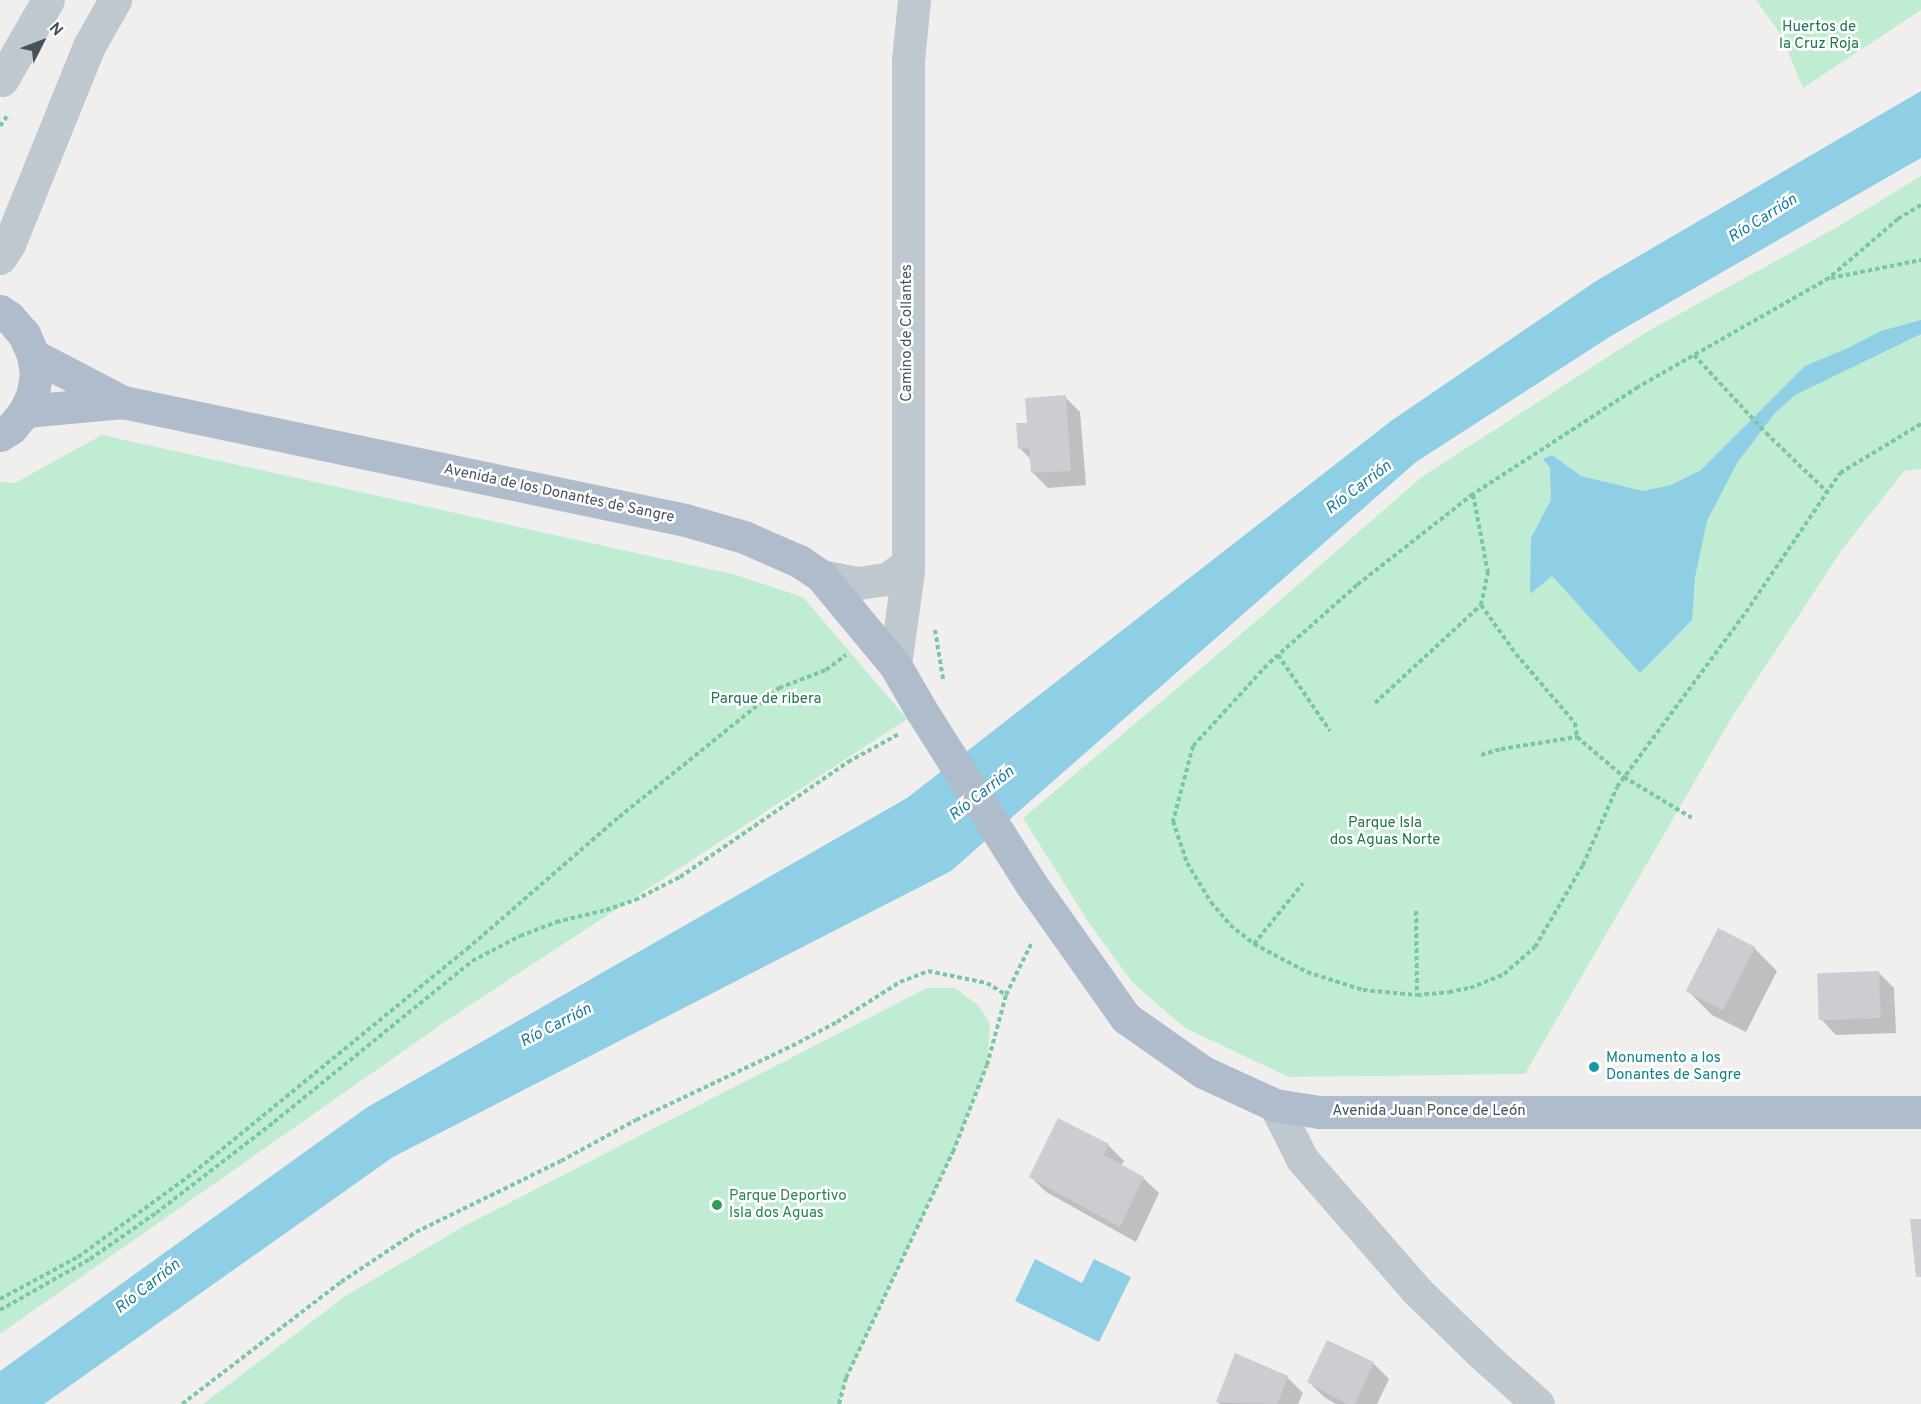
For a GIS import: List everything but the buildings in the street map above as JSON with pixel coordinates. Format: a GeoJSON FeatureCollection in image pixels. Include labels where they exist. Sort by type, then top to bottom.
{"type":"FeatureCollection","features":[{"type":"Feature","properties":{"kind":"main road"},"geometry":{"type":"LineString","coordinates":[[0,311],[9,317],[24,334],[33,355],[36,374],[33,393],[25,411],[11,428],[0,435]]}},
{"type":"Feature","properties":{"kind":"main road","name":"Avenida de los Donantes de Sangre"},"geometry":{"type":"LineString","coordinates":[[33,355],[123,402],[685,520],[744,537],[799,561],[821,576],[895,665],[1040,896]]}},
{"type":"Feature","properties":{"kind":"main road","name":"Avenida de los Donantes de Sangre"},"geometry":{"type":"LineString","coordinates":[[25,411],[123,402]]}},
{"type":"Feature","properties":{"kind":"main road","name":"Avenida Juan Ponce de León"},"geometry":{"type":"LineString","coordinates":[[1040,896],[1126,1018],[1203,1072],[1275,1105],[1319,1112],[1921,1112]]}},
{"type":"Feature","properties":{"kind":"street"},"geometry":{"type":"LineString","coordinates":[[2,80],[48,0]]}},
{"type":"Feature","properties":{"kind":"street"},"geometry":{"type":"LineString","coordinates":[[0,258],[9,244],[89,46],[115,0]]}},
{"type":"Feature","properties":{"kind":"street","name":"Camino de Collantes"},"geometry":{"type":"LineString","coordinates":[[895,665],[908,564],[908,60],[914,0]]}},
{"type":"Feature","properties":{"kind":"street"},"geometry":{"type":"LineString","coordinates":[[821,576],[858,584],[887,579],[908,564]]}},
{"type":"Feature","properties":{"kind":"street"},"geometry":{"type":"LineString","coordinates":[[1275,1105],[1302,1159],[1417,1291],[1538,1404]]}},
{"type":"Feature","properties":{"kind":"path"},"geometry":{"type":"LineString","coordinates":[[0,126],[8,116]]}},
{"type":"Feature","properties":{"kind":"path"},"geometry":{"type":"LineString","coordinates":[[1921,205],[1898,219],[1829,278],[1638,387],[1473,494],[1357,585],[1278,655],[1194,746],[1173,821],[1187,863],[1211,902],[1230,925],[1254,944],[1307,972],[1363,990],[1417,995],[1470,988],[1504,974],[1534,947],[1583,865],[1617,787],[1746,612],[1840,473],[1921,424]]}},
{"type":"Feature","properties":{"kind":"path"},"geometry":{"type":"LineString","coordinates":[[1829,278],[1921,260]]}},
{"type":"Feature","properties":{"kind":"path"},"geometry":{"type":"LineString","coordinates":[[1694,355],[1766,434],[1827,492]]}},
{"type":"Feature","properties":{"kind":"path"},"geometry":{"type":"LineString","coordinates":[[1375,703],[1481,605],[1488,573],[1473,494]]}},
{"type":"Feature","properties":{"kind":"path"},"geometry":{"type":"LineString","coordinates":[[1481,605],[1516,654],[1575,723],[1577,737],[1624,777],[1692,818]]}},
{"type":"Feature","properties":{"kind":"path"},"geometry":{"type":"LineString","coordinates":[[0,1310],[90,1259],[156,1213],[274,1122],[472,961],[529,932],[635,900],[680,877],[923,710],[933,620]]}},
{"type":"Feature","properties":{"kind":"path"},"geometry":{"type":"LineString","coordinates":[[0,1299],[78,1257],[193,1173],[467,949],[619,817],[779,688],[825,670],[872,635]]}},
{"type":"Feature","properties":{"kind":"path"},"geometry":{"type":"LineString","coordinates":[[1278,655],[1330,731]]}},
{"type":"Feature","properties":{"kind":"path"},"geometry":{"type":"LineString","coordinates":[[1481,755],[1501,749],[1577,737]]}},
{"type":"Feature","properties":{"kind":"path"},"geometry":{"type":"LineString","coordinates":[[1254,944],[1303,883]]}},
{"type":"Feature","properties":{"kind":"path"},"geometry":{"type":"LineString","coordinates":[[839,1404],[846,1378],[953,1152],[987,1065],[1006,995],[1040,896]]}},
{"type":"Feature","properties":{"kind":"path"},"geometry":{"type":"LineString","coordinates":[[1416,910],[1417,995]]}},
{"type":"Feature","properties":{"kind":"path"},"geometry":{"type":"LineString","coordinates":[[182,1404],[341,1282],[416,1232],[561,1161],[636,1120],[792,1046],[837,1022],[900,982],[928,971],[987,983],[1006,995]]}},
{"type":"Feature","properties":{"kind":"green space","name":"Huertos de la Cruz Roja"},"geometry":{"type":"Polygon","coordinates":[[[1756,0],[1921,0],[1921,10],[1803,88],[1781,35],[1756,0]]]}},
{"type":"Feature","properties":{"kind":"green space","name":"Parque Isla dos Aguas Norte"},"geometry":{"type":"Polygon","coordinates":[[[1921,176],[1921,469],[1904,471],[1841,551],[1732,717],[1525,1074],[1289,1077],[1185,1028],[1132,982],[1089,923],[1023,818],[1225,648],[1423,476],[1645,333],[1839,226],[1921,176]]]}},
{"type":"Feature","properties":{"kind":"green space","name":"Parque de ribera"},"geometry":{"type":"Polygon","coordinates":[[[102,435],[736,575],[803,597],[907,719],[452,1017],[0,1334],[0,482],[15,483],[102,435]]]}},
{"type":"Feature","properties":{"kind":"green space","name":"Parque Deportivo Isla dos Aguas"},"geometry":{"type":"Polygon","coordinates":[[[927,988],[955,988],[979,1006],[990,1024],[987,1065],[953,1152],[846,1378],[839,1404],[203,1404],[347,1295],[468,1224],[927,988]]]}},
{"type":"Feature","properties":{"kind":"water","name":"Río Carrión"},"geometry":{"type":"Polygon","coordinates":[[[1921,91],[1921,158],[1611,336],[1416,462],[951,871],[393,1157],[44,1404],[0,1404],[0,1371],[366,1108],[907,798],[1391,421],[1596,281],[1921,91]]]}},
{"type":"Feature","properties":{"kind":"water"},"geometry":{"type":"Polygon","coordinates":[[[1921,320],[1921,334],[1795,395],[1774,414],[1737,463],[1707,521],[1695,577],[1692,620],[1640,673],[1552,576],[1530,594],[1531,538],[1551,500],[1550,468],[1543,459],[1552,455],[1581,476],[1643,491],[1671,485],[1701,470],[1805,366],[1881,331],[1921,320]]]}},
{"type":"Feature","properties":{"kind":"water"},"geometry":{"type":"Polygon","coordinates":[[[1035,1259],[1082,1283],[1094,1259],[1131,1277],[1099,1342],[1015,1301],[1035,1259]]]}},
{"type":"Feature","properties":{"kind":"place","name":"Monumento a los Donantes de Sangre"},"geometry":{"type":"Point","coordinates":[1594,1067]}},
{"type":"Feature","properties":{"kind":"place","name":"Parque Deportivo Isla dos Aguas"},"geometry":{"type":"Point","coordinates":[717,1205]}}]}
